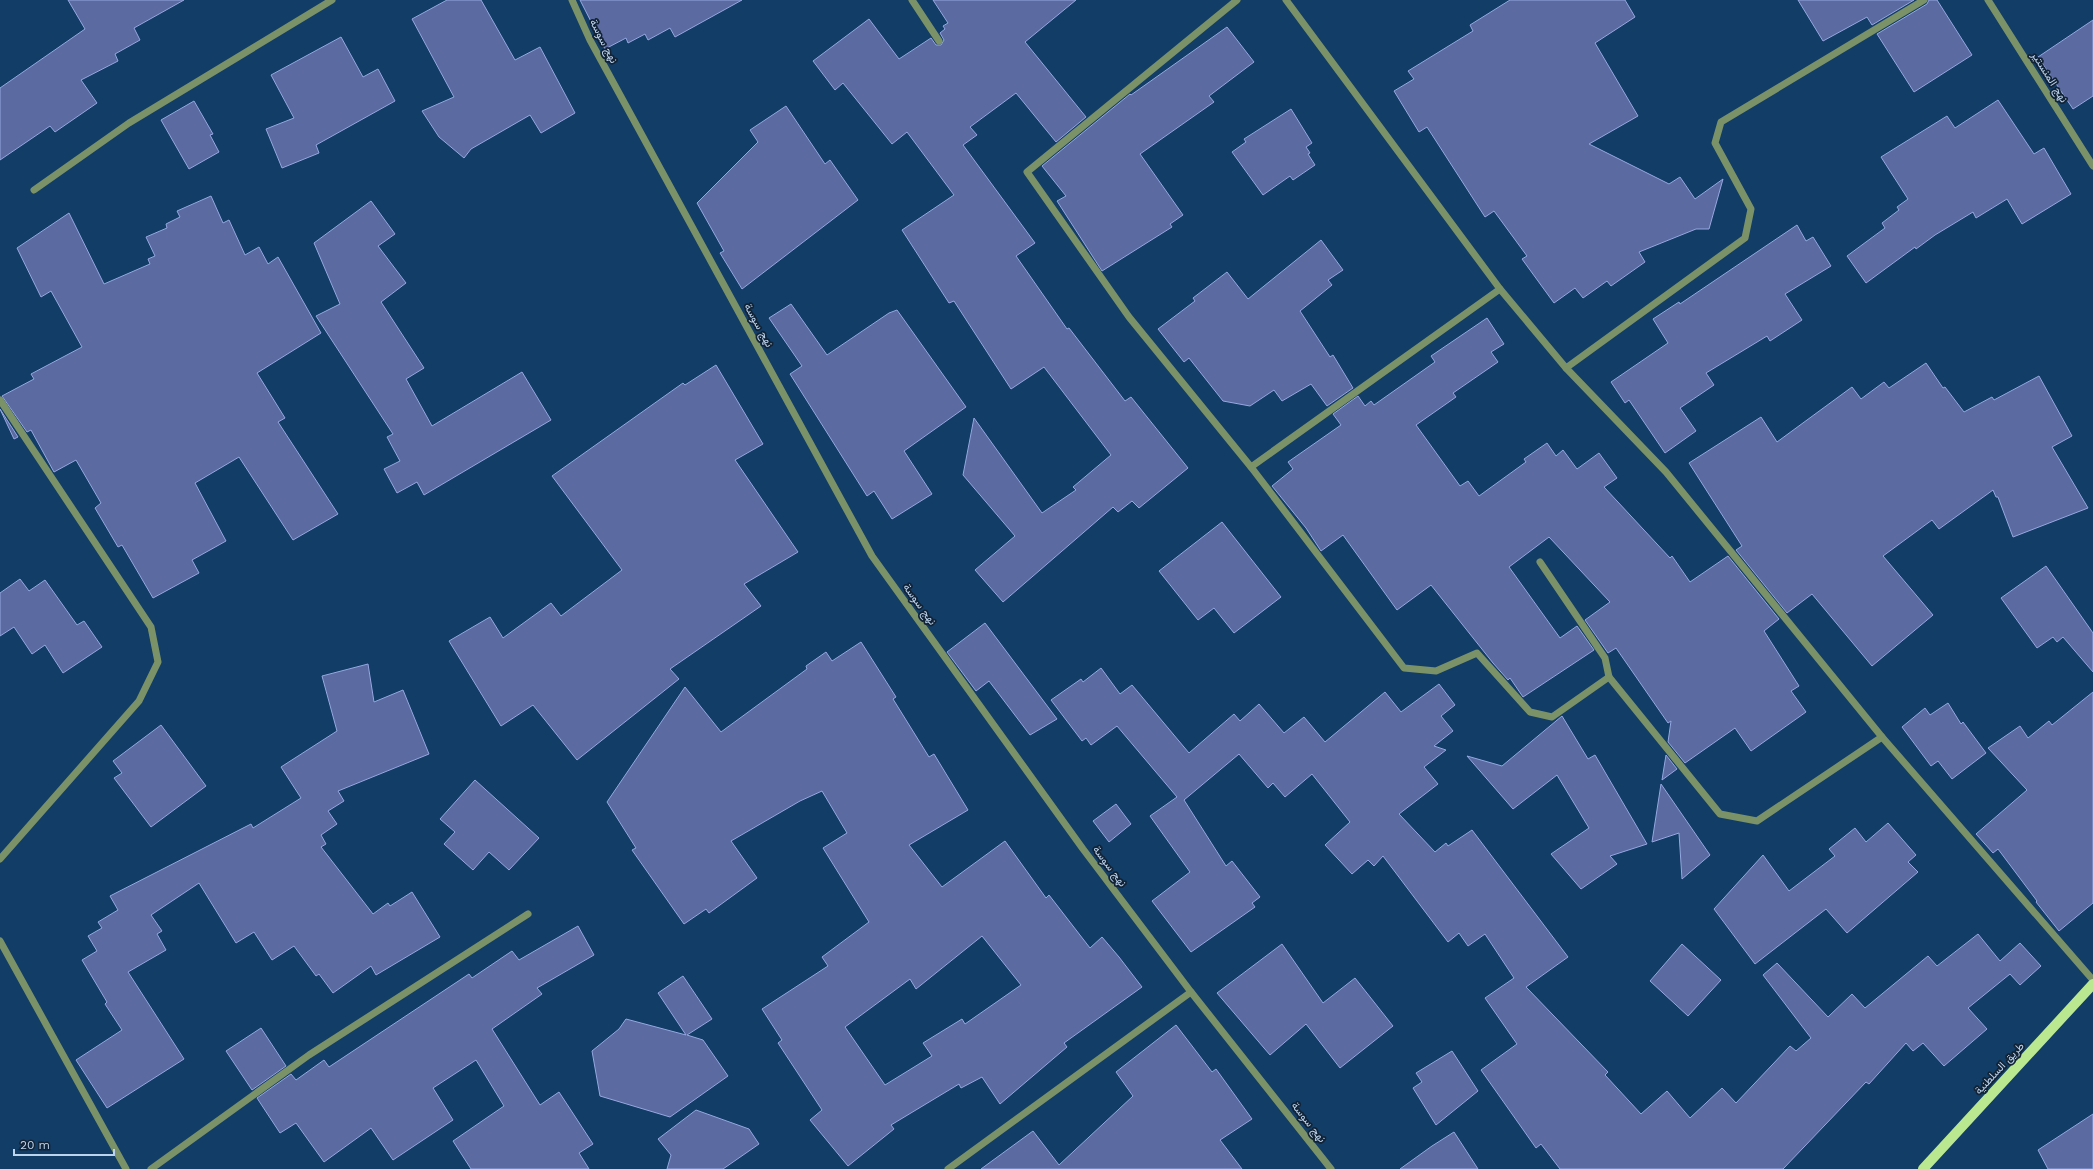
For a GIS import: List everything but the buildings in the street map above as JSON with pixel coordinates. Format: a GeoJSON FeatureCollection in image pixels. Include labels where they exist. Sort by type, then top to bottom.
{"type":"FeatureCollection","features":[{"type":"Feature","properties":{"kind":"main road","name":"طريق السلطنية"},"geometry":{"type":"LineString","coordinates":[[1923,1169],[2093,984]]}},
{"type":"Feature","properties":{"kind":"street"},"geometry":{"type":"LineString","coordinates":[[34,190],[129,123],[332,0]]}},
{"type":"Feature","properties":{"kind":"street","name":"نهج سوسة"},"geometry":{"type":"LineString","coordinates":[[572,0],[590,40],[872,556],[1083,850],[1191,992],[1331,1169]]}},
{"type":"Feature","properties":{"kind":"street"},"geometry":{"type":"LineString","coordinates":[[912,0],[939,41]]}},
{"type":"Feature","properties":{"kind":"street"},"geometry":{"type":"LineString","coordinates":[[1237,0],[1026,172],[1129,317],[1251,467],[1404,668],[1436,672],[1477,653],[1530,712],[1552,717],[1609,677]]}},
{"type":"Feature","properties":{"kind":"street"},"geometry":{"type":"LineString","coordinates":[[1286,0],[1500,288],[1566,368],[1666,472],[1882,737],[2093,980]]}},
{"type":"Feature","properties":{"kind":"street"},"geometry":{"type":"LineString","coordinates":[[1566,368],[1745,238],[1752,209],[1715,143],[1721,122],[1924,0]]}},
{"type":"Feature","properties":{"kind":"street","name":"نهج المنستير"},"geometry":{"type":"LineString","coordinates":[[1988,0],[2093,166]]}},
{"type":"Feature","properties":{"kind":"street"},"geometry":{"type":"LineString","coordinates":[[1251,467],[1500,288]]}},
{"type":"Feature","properties":{"kind":"street"},"geometry":{"type":"LineString","coordinates":[[0,400],[151,628],[158,662],[139,701],[0,859]]}},
{"type":"Feature","properties":{"kind":"street"},"geometry":{"type":"LineString","coordinates":[[1540,562],[1605,658],[1609,677],[1720,814],[1757,822],[1882,737]]}},
{"type":"Feature","properties":{"kind":"street"},"geometry":{"type":"LineString","coordinates":[[151,1169],[309,1055],[528,914]]}},
{"type":"Feature","properties":{"kind":"street"},"geometry":{"type":"LineString","coordinates":[[0,941],[126,1169]]}},
{"type":"Feature","properties":{"kind":"street"},"geometry":{"type":"LineString","coordinates":[[948,1169],[1191,992]]}}]}
